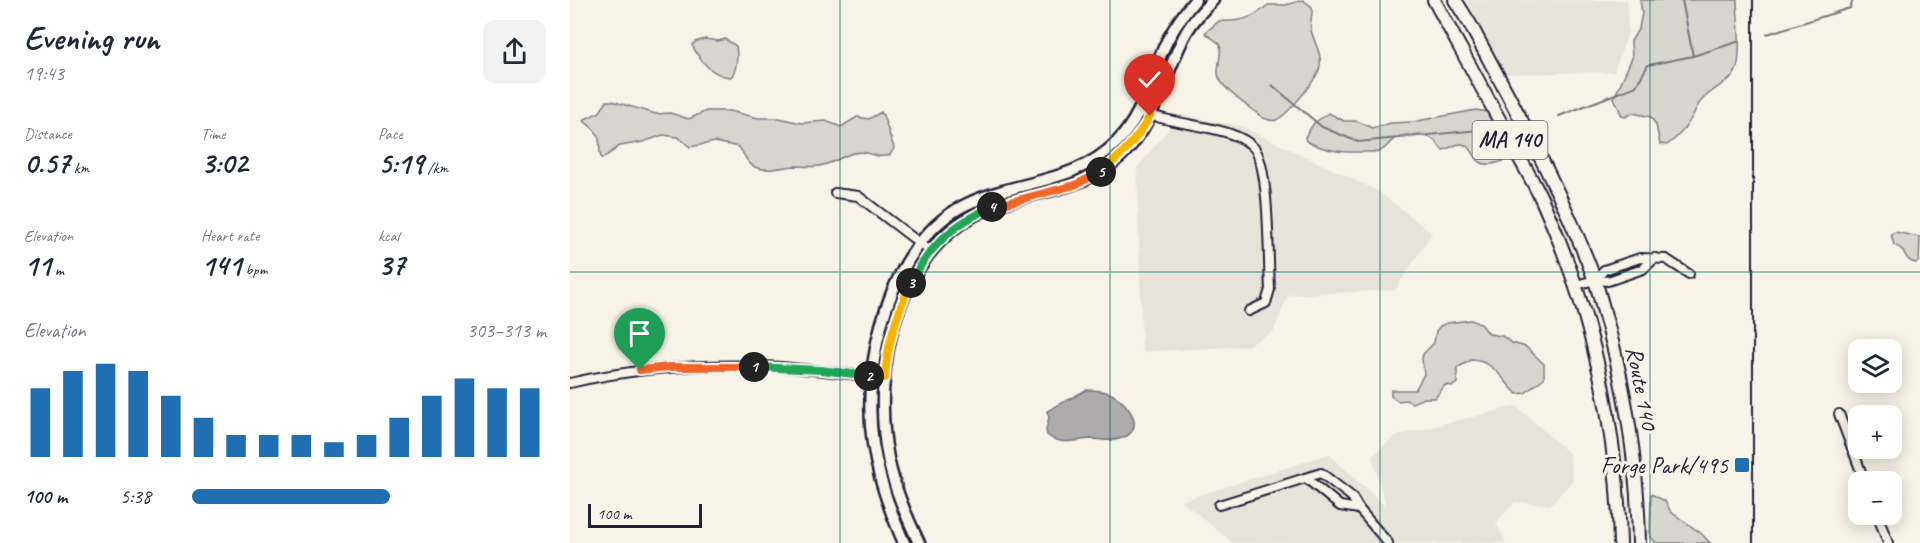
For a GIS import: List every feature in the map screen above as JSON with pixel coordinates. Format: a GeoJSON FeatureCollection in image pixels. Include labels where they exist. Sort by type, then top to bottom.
{"type":"FeatureCollection","features":[{"type":"Feature","properties":{"kind":"main road","name":"MA 140"},"geometry":{"type":"LineString","coordinates":[[1434,0],[1542,200],[1576,285]]}},
{"type":"Feature","properties":{"kind":"main road","name":"MA 140"},"geometry":{"type":"LineString","coordinates":[[1455,0],[1486,54],[1561,198],[1595,280]]}},
{"type":"Feature","properties":{"kind":"main road","name":"Route 140"},"geometry":{"type":"LineString","coordinates":[[1595,280],[1615,352],[1631,435],[1638,504],[1639,543]]}},
{"type":"Feature","properties":{"kind":"main road","name":"Route 140"},"geometry":{"type":"LineString","coordinates":[[1576,285],[1598,366],[1609,421],[1617,484],[1620,543]]}},
{"type":"Feature","properties":{"kind":"street"},"geometry":{"type":"LineString","coordinates":[[904,543],[878,471],[872,434],[872,376],[882,318],[906,264],[941,221],[964,205],[991,194],[1059,177],[1084,167],[1117,142],[1139,111],[1166,43],[1180,18],[1195,0]]}},
{"type":"Feature","properties":{"kind":"street"},"geometry":{"type":"LineString","coordinates":[[918,543],[904,512],[888,458],[883,402],[889,346],[901,306],[919,266],[930,251],[956,227],[980,212],[1006,202],[1075,185],[1100,173],[1123,154],[1150,116],[1184,37],[1195,20],[1213,0]]}},
{"type":"Feature","properties":{"kind":"street"},"geometry":{"type":"LineString","coordinates":[[1139,111],[1150,116],[1227,133],[1245,140],[1257,154],[1263,174],[1270,289],[1266,303],[1249,311]]}},
{"type":"Feature","properties":{"kind":"street"},"geometry":{"type":"LineString","coordinates":[[835,193],[858,196],[930,251]]}},
{"type":"Feature","properties":{"kind":"street"},"geometry":{"type":"LineString","coordinates":[[1576,285],[1595,280],[1604,270],[1640,258],[1666,259],[1689,274]]}},
{"type":"Feature","properties":{"kind":"street"},"geometry":{"type":"LineString","coordinates":[[570,383],[669,367],[766,366],[885,378]]}},
{"type":"Feature","properties":{"kind":"street"},"geometry":{"type":"LineString","coordinates":[[1839,414],[1861,471]]}},
{"type":"Feature","properties":{"kind":"street"},"geometry":{"type":"LineString","coordinates":[[1219,505],[1321,473],[1352,497],[1359,509],[1388,543]]}},
{"type":"Feature","properties":{"kind":"street"},"geometry":{"type":"LineString","coordinates":[[1306,478],[1340,506],[1359,509]]}},
{"type":"Feature","properties":{"kind":"street"},"geometry":{"type":"LineString","coordinates":[[1881,525],[1888,543]]}},
{"type":"Feature","properties":{"kind":"shaded area"},"geometry":{"type":"Polygon","coordinates":[[[1303,0],[1312,7],[1311,27],[1319,52],[1320,66],[1309,87],[1281,117],[1274,121],[1263,118],[1223,84],[1218,72],[1220,44],[1205,33],[1219,21],[1245,19],[1257,14],[1268,5],[1286,5],[1303,0]]]}},
{"type":"Feature","properties":{"kind":"shaded area"},"geometry":{"type":"Polygon","coordinates":[[[1467,0],[1627,0],[1628,33],[1614,72],[1506,74],[1467,0]]]}},
{"type":"Feature","properties":{"kind":"shaded area"},"geometry":{"type":"Polygon","coordinates":[[[1640,0],[1737,0],[1739,53],[1735,72],[1731,78],[1698,104],[1684,129],[1667,145],[1660,144],[1656,125],[1651,117],[1633,113],[1622,116],[1614,98],[1632,58],[1631,41],[1639,28],[1642,13],[1640,0]]]}},
{"type":"Feature","properties":{"kind":"shaded area"},"geometry":{"type":"Polygon","coordinates":[[[705,39],[718,41],[725,39],[736,46],[737,62],[731,77],[712,71],[699,57],[692,45],[705,39]]]}},
{"type":"Feature","properties":{"kind":"shaded area"},"geometry":{"type":"Polygon","coordinates":[[[607,101],[656,114],[670,113],[689,119],[706,111],[730,111],[758,118],[779,118],[801,123],[826,121],[841,127],[857,117],[869,119],[881,112],[894,148],[890,155],[884,156],[859,152],[820,166],[763,169],[751,164],[739,147],[715,142],[690,147],[678,137],[663,135],[643,142],[620,146],[602,159],[598,136],[595,130],[583,120],[600,112],[607,101]]]}},
{"type":"Feature","properties":{"kind":"shaded area"},"geometry":{"type":"Polygon","coordinates":[[[1476,110],[1487,112],[1497,133],[1496,141],[1505,149],[1506,154],[1503,161],[1485,164],[1476,158],[1468,146],[1460,144],[1443,150],[1434,140],[1419,135],[1397,138],[1378,152],[1333,150],[1306,141],[1305,137],[1314,123],[1329,113],[1344,121],[1357,121],[1372,128],[1476,110]]]}},
{"type":"Feature","properties":{"kind":"shaded area"},"geometry":{"type":"Polygon","coordinates":[[[1180,115],[1241,126],[1378,191],[1432,233],[1395,290],[1288,295],[1274,331],[1247,346],[1142,352],[1137,168],[1180,115]]]}},
{"type":"Feature","properties":{"kind":"shaded area"},"geometry":{"type":"Polygon","coordinates":[[[1895,232],[1920,237],[1919,261],[1916,263],[1910,261],[1901,249],[1894,245],[1891,234],[1895,232]]]}},
{"type":"Feature","properties":{"kind":"shaded area"},"geometry":{"type":"Polygon","coordinates":[[[1471,320],[1481,324],[1489,334],[1502,336],[1512,343],[1526,347],[1544,364],[1544,378],[1525,393],[1517,394],[1492,367],[1486,363],[1471,360],[1457,368],[1457,383],[1453,386],[1445,385],[1435,398],[1424,398],[1412,403],[1406,400],[1398,401],[1391,396],[1391,390],[1415,390],[1424,374],[1423,354],[1434,343],[1436,331],[1440,326],[1471,320]]]}},
{"type":"Feature","properties":{"kind":"shaded area"},"geometry":{"type":"Polygon","coordinates":[[[1086,390],[1106,392],[1123,402],[1134,423],[1128,435],[1112,440],[1091,439],[1068,442],[1047,435],[1049,417],[1047,411],[1086,390]]]}},
{"type":"Feature","properties":{"kind":"shaded area"},"geometry":{"type":"Polygon","coordinates":[[[1516,406],[1569,453],[1573,480],[1550,505],[1515,502],[1496,523],[1506,543],[1233,543],[1181,501],[1329,454],[1386,507],[1372,456],[1395,436],[1516,406]]]}},
{"type":"Feature","properties":{"kind":"shaded area"},"geometry":{"type":"Polygon","coordinates":[[[1651,494],[1665,501],[1671,512],[1702,534],[1710,543],[1656,543],[1650,536],[1651,494]]]}},
{"type":"Feature","properties":{"kind":"waterway"},"geometry":{"type":"LineString","coordinates":[[1682,0],[1693,56]]}},
{"type":"Feature","properties":{"kind":"waterway"},"geometry":{"type":"LineString","coordinates":[[1767,34],[1850,8],[1853,0]]}},
{"type":"Feature","properties":{"kind":"waterway"},"geometry":{"type":"LineString","coordinates":[[1559,116],[1636,86],[1648,65],[1693,56],[1740,41]]}},
{"type":"Feature","properties":{"kind":"waterway"},"geometry":{"type":"LineString","coordinates":[[1272,85],[1322,127],[1358,142],[1489,129]]}},
{"type":"Feature","properties":{"kind":"railway"},"geometry":{"type":"LineString","coordinates":[[1753,0],[1753,543]]}},
{"type":"Feature","properties":{"kind":"place","name":"Forge Park/495"},"geometry":{"type":"Point","coordinates":[1742,465]}},
{"type":"Feature","properties":{"kind":"route"},"geometry":{"type":"LineString","coordinates":[[640,370],[669,367],[766,366],[885,378],[889,346],[901,306],[919,266],[935,245],[956,227],[980,212],[1006,202],[1075,185],[1100,173],[1123,154],[1150,116]]}}]}
